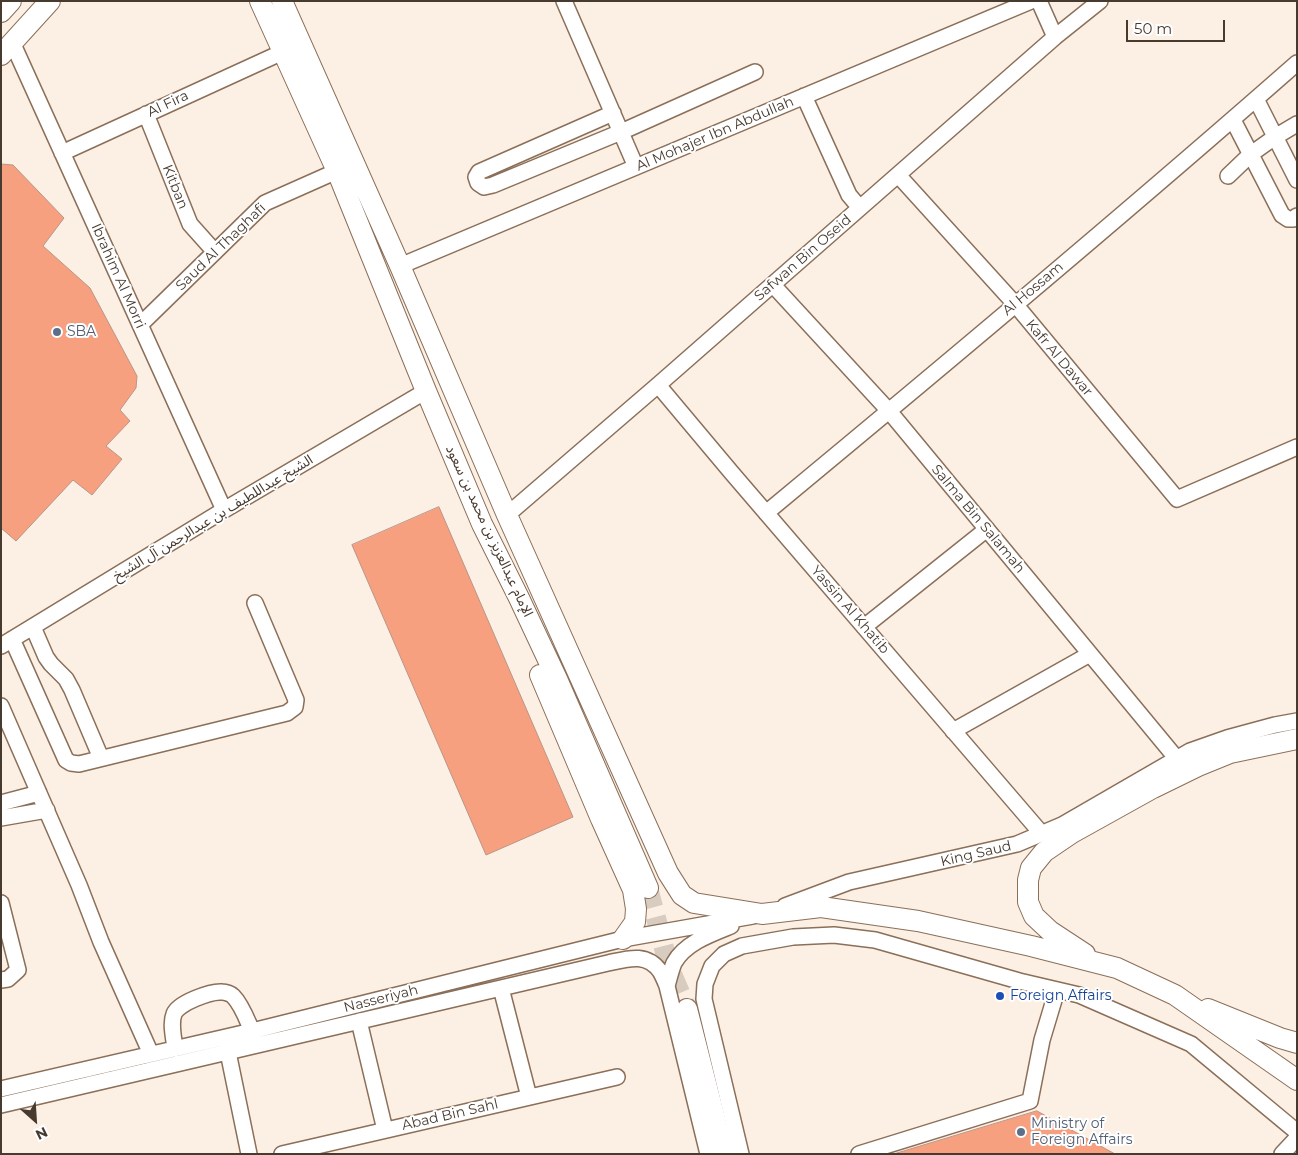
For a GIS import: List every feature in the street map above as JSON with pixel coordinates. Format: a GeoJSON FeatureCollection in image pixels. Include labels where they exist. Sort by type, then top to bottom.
{"type":"FeatureCollection","features":[{"type":"Feature","properties":{"kind":"main road"},"geometry":{"type":"LineString","coordinates":[[1,12],[11,1]]}},
{"type":"Feature","properties":{"kind":"main road"},"geometry":{"type":"LineString","coordinates":[[7,49],[50,1]]}},
{"type":"Feature","properties":{"kind":"main road","name":"الإمام عبدالعزيز بن محمد بن سعود"},"geometry":{"type":"LineString","coordinates":[[247,1],[274,56],[337,171]]}},
{"type":"Feature","properties":{"kind":"main road","name":"الإمام عبدالعزيز بن محمد بن سعود"},"geometry":{"type":"LineString","coordinates":[[260,1],[337,171],[482,524],[557,679],[648,888]]}},
{"type":"Feature","properties":{"kind":"main road","name":"الإمام عبدالعزيز بن محمد بن سعود"},"geometry":{"type":"LineString","coordinates":[[282,1],[359,172],[507,515],[668,873],[682,895],[694,903],[762,914],[821,907],[918,921],[1099,963]]}},
{"type":"Feature","properties":{"kind":"main road","name":"الإمام عبدالعزيز بن محمد بن سعود"},"geometry":{"type":"LineString","coordinates":[[294,1],[334,97],[359,172]]}},
{"type":"Feature","properties":{"kind":"main road"},"geometry":{"type":"LineString","coordinates":[[482,524],[512,608],[633,890],[636,908],[635,922],[623,938]]}},
{"type":"Feature","properties":{"kind":"main road","name":"King Saud"},"geometry":{"type":"LineString","coordinates":[[1099,963],[1050,931],[1034,916],[1028,902],[1028,880],[1031,868],[1044,852],[1072,833],[1153,788],[1230,753],[1242,742],[1297,739]]}},
{"type":"Feature","properties":{"kind":"main road"},"geometry":{"type":"LineString","coordinates":[[1099,963],[1117,968],[1174,995],[1280,1038],[1297,1043]]}},
{"type":"Feature","properties":{"kind":"main road"},"geometry":{"type":"LineString","coordinates":[[1174,995],[1297,1080]]}},
{"type":"Feature","properties":{"kind":"main road"},"geometry":{"type":"LineString","coordinates":[[687,1009],[724,1154]]}},
{"type":"Feature","properties":{"kind":"street"},"geometry":{"type":"LineString","coordinates":[[564,1],[636,167]]}},
{"type":"Feature","properties":{"kind":"street","name":"Al Mohajer Ibn Abdullah"},"geometry":{"type":"LineString","coordinates":[[400,266],[1031,1]]}},
{"type":"Feature","properties":{"kind":"street"},"geometry":{"type":"LineString","coordinates":[[1039,1],[1055,37]]}},
{"type":"Feature","properties":{"kind":"street","name":"Safwan Bin Oseid"},"geometry":{"type":"LineString","coordinates":[[507,515],[773,285],[1055,37],[1100,1]]}},
{"type":"Feature","properties":{"kind":"street","name":"Ibrahim Al Morri"},"geometry":{"type":"LineString","coordinates":[[7,49],[62,153],[224,510]]}},
{"type":"Feature","properties":{"kind":"street","name":"Al Fira"},"geometry":{"type":"LineString","coordinates":[[62,153],[274,56]]}},
{"type":"Feature","properties":{"kind":"street","name":"Al Hossam"},"geometry":{"type":"LineString","coordinates":[[766,513],[1233,120],[1297,63]]}},
{"type":"Feature","properties":{"kind":"street"},"geometry":{"type":"LineString","coordinates":[[613,113],[479,172],[476,177],[478,183],[484,187],[494,185],[621,132],[755,72]]}},
{"type":"Feature","properties":{"kind":"street"},"geometry":{"type":"LineString","coordinates":[[804,96],[849,195],[860,208]]}},
{"type":"Feature","properties":{"kind":"street"},"geometry":{"type":"LineString","coordinates":[[1256,99],[1295,172]]}},
{"type":"Feature","properties":{"kind":"street","name":"Kitban"},"geometry":{"type":"LineString","coordinates":[[146,114],[190,224],[215,252]]}},
{"type":"Feature","properties":{"kind":"street"},"geometry":{"type":"LineString","coordinates":[[1233,120],[1282,215],[1288,219],[1293,219],[1297,216]]}},
{"type":"Feature","properties":{"kind":"street"},"geometry":{"type":"LineString","coordinates":[[1228,176],[1250,154],[1297,124]]}},
{"type":"Feature","properties":{"kind":"street","name":"Saud Al Thaghafi"},"geometry":{"type":"LineString","coordinates":[[140,324],[265,203],[337,171]]}},
{"type":"Feature","properties":{"kind":"street","name":"Kafr Al Dawar"},"geometry":{"type":"LineString","coordinates":[[898,175],[1015,304],[1177,499],[1297,447]]}},
{"type":"Feature","properties":{"kind":"street","name":"Salma Bin Salamah"},"geometry":{"type":"LineString","coordinates":[[773,285],[889,411],[1177,759]]}},
{"type":"Feature","properties":{"kind":"street","name":"Yassin Al Khatib"},"geometry":{"type":"LineString","coordinates":[[658,385],[1042,834]]}},
{"type":"Feature","properties":{"kind":"street","name":"الشيخ عبداللطيف بن عبدالرحمن آل الشيخ"},"geometry":{"type":"LineString","coordinates":[[7,643],[224,510],[426,391]]}},
{"type":"Feature","properties":{"kind":"street"},"geometry":{"type":"LineString","coordinates":[[864,627],[987,529]]}},
{"type":"Feature","properties":{"kind":"street"},"geometry":{"type":"LineString","coordinates":[[7,643],[66,760],[72,764],[79,764],[287,713],[295,707],[296,700],[255,603]]}},
{"type":"Feature","properties":{"kind":"street"},"geometry":{"type":"LineString","coordinates":[[33,627],[46,657],[66,678],[101,758]]}},
{"type":"Feature","properties":{"kind":"street"},"geometry":{"type":"LineString","coordinates":[[953,730],[1090,654]]}},
{"type":"Feature","properties":{"kind":"street"},"geometry":{"type":"LineString","coordinates":[[1,706],[79,885],[101,942],[151,1054]]}},
{"type":"Feature","properties":{"kind":"street","name":"King Saud"},"geometry":{"type":"LineString","coordinates":[[667,986],[674,964],[682,952],[715,932],[849,882],[1017,844],[1062,825],[1190,751],[1227,738],[1242,742],[1275,725],[1297,721]]}},
{"type":"Feature","properties":{"kind":"street"},"geometry":{"type":"LineString","coordinates":[[1,803],[39,793]]}},
{"type":"Feature","properties":{"kind":"street"},"geometry":{"type":"LineString","coordinates":[[1,818],[47,810]]}},
{"type":"Feature","properties":{"kind":"street"},"geometry":{"type":"LineString","coordinates":[[1,902],[18,970],[8,979],[1,980]]}},
{"type":"Feature","properties":{"kind":"street","name":"Nasseriyah"},"geometry":{"type":"LineString","coordinates":[[1,1089],[252,1031],[623,938],[762,914]]}},
{"type":"Feature","properties":{"kind":"street"},"geometry":{"type":"LineString","coordinates":[[741,1154],[704,999],[706,984],[712,966],[724,954],[742,946],[793,937],[834,935],[875,940],[1020,981],[1079,995],[1191,1044],[1297,1132]]}},
{"type":"Feature","properties":{"kind":"street","name":"Nasseriyah"},"geometry":{"type":"LineString","coordinates":[[1,1105],[638,957],[651,963],[660,971],[667,986]]}},
{"type":"Feature","properties":{"kind":"street"},"geometry":{"type":"LineString","coordinates":[[667,986],[708,1154]]}},
{"type":"Feature","properties":{"kind":"street"},"geometry":{"type":"LineString","coordinates":[[501,988],[529,1097]]}},
{"type":"Feature","properties":{"kind":"street"},"geometry":{"type":"LineString","coordinates":[[858,1154],[1030,1101],[1042,1040],[1057,990]]}},
{"type":"Feature","properties":{"kind":"street"},"geometry":{"type":"LineString","coordinates":[[175,1049],[172,1021],[174,1012],[182,1004],[210,994],[222,992],[232,995],[239,1003],[252,1031]]}},
{"type":"Feature","properties":{"kind":"street"},"geometry":{"type":"LineString","coordinates":[[359,1021],[385,1130]]}},
{"type":"Feature","properties":{"kind":"street"},"geometry":{"type":"LineString","coordinates":[[228,1052],[249,1154]]}},
{"type":"Feature","properties":{"kind":"street","name":"Abad Bin Sahl"},"geometry":{"type":"LineString","coordinates":[[282,1154],[617,1077]]}},
{"type":"Feature","properties":{"kind":"street"},"geometry":{"type":"LineString","coordinates":[[1282,1154],[1297,1138]]}},
{"type":"Feature","properties":{"kind":"building","name":"SBA"},"geometry":{"type":"Polygon","coordinates":[[[1,164],[13,165],[64,218],[43,246],[90,288],[137,376],[136,388],[120,410],[130,421],[106,446],[122,459],[92,495],[73,480],[16,541],[1,528],[1,164]]]}},
{"type":"Feature","properties":{"kind":"building"},"geometry":{"type":"Polygon","coordinates":[[[439,507],[573,817],[486,855],[352,545],[439,507]]]}},
{"type":"Feature","properties":{"kind":"building","name":"Ministry of Foreign Affairs"},"geometry":{"type":"Polygon","coordinates":[[[1037,1111],[1115,1154],[894,1154],[1037,1111]]]}},
{"type":"Feature","properties":{"kind":"tunnel"},"geometry":{"type":"LineString","coordinates":[[648,888],[669,967],[687,1009]]}},
{"type":"Feature","properties":{"kind":"place","name":"SBA"},"geometry":{"type":"Point","coordinates":[57,332]}},
{"type":"Feature","properties":{"kind":"place","name":"Foreign Affairs"},"geometry":{"type":"Point","coordinates":[1000,996]}},
{"type":"Feature","properties":{"kind":"place","name":"Ministry of Foreign Affairs"},"geometry":{"type":"Point","coordinates":[1021,1132]}}]}
